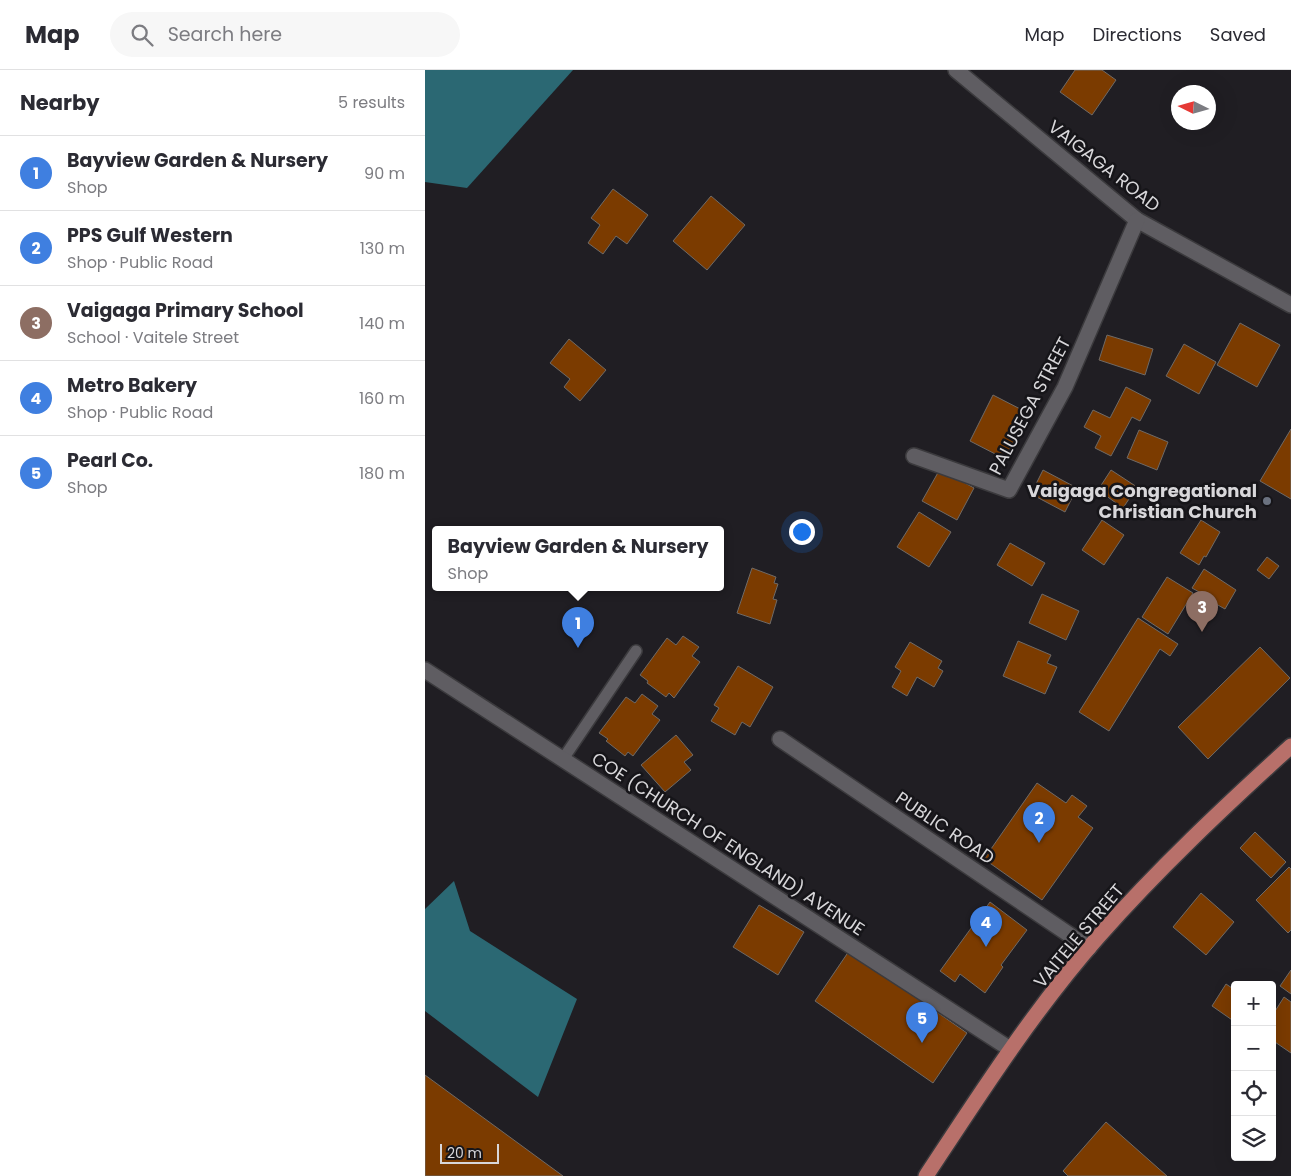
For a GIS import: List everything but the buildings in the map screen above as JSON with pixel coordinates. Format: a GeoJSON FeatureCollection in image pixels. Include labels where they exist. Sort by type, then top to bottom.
{"type":"FeatureCollection","features":[{"type":"Feature","properties":{"kind":"main road","name":"VAITELE STREET"},"geometry":{"type":"LineString","coordinates":[[926,1176],[1009,1050],[1089,948],[1175,854],[1291,746]]}},
{"type":"Feature","properties":{"kind":"street","name":"VAIGAGA ROAD"},"geometry":{"type":"LineString","coordinates":[[956,70],[1137,220],[1291,304]]}},
{"type":"Feature","properties":{"kind":"street","name":"PALUSEGA STREET"},"geometry":{"type":"LineString","coordinates":[[914,456],[1009,490],[1065,387],[1137,220]]}},
{"type":"Feature","properties":{"kind":"street","name":"COE (CHURCH OF ENGLAND) AVENUE"},"geometry":{"type":"LineString","coordinates":[[425,670],[1009,1050]]}},
{"type":"Feature","properties":{"kind":"street","name":"PUBLIC ROAD"},"geometry":{"type":"LineString","coordinates":[[779,739],[1089,948]]}},
{"type":"Feature","properties":{"kind":"lane"},"geometry":{"type":"LineString","coordinates":[[563,759],[637,651]]}},
{"type":"Feature","properties":{"kind":"water"},"geometry":{"type":"Polygon","coordinates":[[[425,70],[573,70],[467,188],[425,182],[425,70]]]}},
{"type":"Feature","properties":{"kind":"water"},"geometry":{"type":"Polygon","coordinates":[[[454,881],[470,931],[577,999],[538,1097],[425,1011],[425,909],[454,881]]]}},
{"type":"Feature","properties":{"kind":"place","name":"Vaigaga Congregational Christian Church"},"geometry":{"type":"Point","coordinates":[1267,501]}},
{"type":"Feature","properties":{"kind":"place","name":"Vaigaga Primary School"},"geometry":{"type":"Point","coordinates":[1202,632]}},
{"type":"Feature","properties":{"kind":"place","name":"Bayview Garden & Nursery"},"geometry":{"type":"Point","coordinates":[578,648]}},
{"type":"Feature","properties":{"kind":"place","name":"PPS Gulf Western"},"geometry":{"type":"Point","coordinates":[1039,843]}},
{"type":"Feature","properties":{"kind":"place","name":"Metro Bakery"},"geometry":{"type":"Point","coordinates":[986,947]}},
{"type":"Feature","properties":{"kind":"place","name":"Pearl Co."},"geometry":{"type":"Point","coordinates":[922,1043]}}]}
